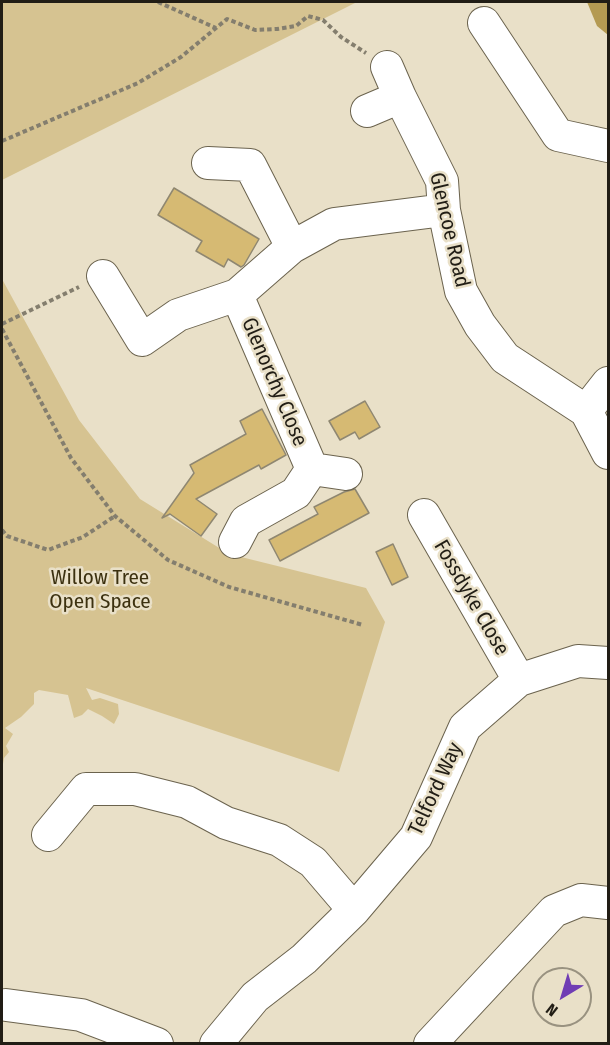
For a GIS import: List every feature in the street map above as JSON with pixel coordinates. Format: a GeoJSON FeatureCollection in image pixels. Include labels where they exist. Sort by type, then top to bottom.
{"type":"FeatureCollection","features":[{"type":"Feature","properties":{"kind":"street"},"geometry":{"type":"LineString","coordinates":[[484,23],[558,135],[609,146]]}},
{"type":"Feature","properties":{"kind":"street","name":"Glencoe Road"},"geometry":{"type":"LineString","coordinates":[[387,67],[442,181],[444,210],[461,291],[480,325],[505,358],[586,411],[609,453]]}},
{"type":"Feature","properties":{"kind":"street"},"geometry":{"type":"LineString","coordinates":[[367,111],[400,97]]}},
{"type":"Feature","properties":{"kind":"street"},"geometry":{"type":"LineString","coordinates":[[208,163],[260,158],[292,247]]}},
{"type":"Feature","properties":{"kind":"street"},"geometry":{"type":"LineString","coordinates":[[103,276],[145,350],[178,315],[237,295],[292,247],[334,224],[444,210]]}},
{"type":"Feature","properties":{"kind":"street","name":"Glenorchy Close"},"geometry":{"type":"LineString","coordinates":[[237,295],[312,469]]}},
{"type":"Feature","properties":{"kind":"street"},"geometry":{"type":"LineString","coordinates":[[586,411],[609,383]]}},
{"type":"Feature","properties":{"kind":"street","name":"Glenorchy Close"},"geometry":{"type":"LineString","coordinates":[[312,469],[346,474]]}},
{"type":"Feature","properties":{"kind":"street","name":"Glenorchy Close"},"geometry":{"type":"LineString","coordinates":[[235,542],[246,521],[296,494],[312,469]]}},
{"type":"Feature","properties":{"kind":"street","name":"Fossdyke Close"},"geometry":{"type":"LineString","coordinates":[[424,515],[519,680]]}},
{"type":"Feature","properties":{"kind":"street","name":"Telford Way"},"geometry":{"type":"LineString","coordinates":[[216,1044],[255,997],[304,959],[354,910],[416,837],[465,727],[519,680],[578,661],[609,663]]}},
{"type":"Feature","properties":{"kind":"street"},"geometry":{"type":"LineString","coordinates":[[48,835],[81,777],[135,789],[187,802],[226,823],[279,840],[313,862],[354,910]]}},
{"type":"Feature","properties":{"kind":"street"},"geometry":{"type":"LineString","coordinates":[[430,1044],[554,911],[581,900],[609,903]]}},
{"type":"Feature","properties":{"kind":"street"},"geometry":{"type":"LineString","coordinates":[[6,1005],[81,1015],[157,1044]]}},
{"type":"Feature","properties":{"kind":"path"},"geometry":{"type":"LineString","coordinates":[[158,2],[216,28]]}},
{"type":"Feature","properties":{"kind":"path"},"geometry":{"type":"LineString","coordinates":[[2,141],[138,83],[181,57],[227,19],[255,30],[296,26],[308,16],[323,20],[341,37],[387,67]]}},
{"type":"Feature","properties":{"kind":"path"},"geometry":{"type":"LineString","coordinates":[[2,324],[103,276]]}},
{"type":"Feature","properties":{"kind":"path"},"geometry":{"type":"LineString","coordinates":[[2,330],[71,458],[115,516],[168,560],[219,583],[363,625]]}},
{"type":"Feature","properties":{"kind":"path"},"geometry":{"type":"LineString","coordinates":[[2,530],[8,536],[48,550],[83,537],[115,516]]}},
{"type":"Feature","properties":{"kind":"green space"},"geometry":{"type":"Polygon","coordinates":[[[2,2],[357,2],[2,180],[2,2]]]}},
{"type":"Feature","properties":{"kind":"green space","name":"Willow Tree Open Space"},"geometry":{"type":"Polygon","coordinates":[[[2,279],[79,420],[140,499],[229,554],[366,588],[385,622],[339,772],[86,688],[92,700],[100,698],[118,704],[119,714],[114,724],[88,709],[82,715],[74,718],[68,695],[39,690],[34,693],[34,704],[5,728],[13,734],[6,746],[9,752],[4,758],[2,770],[2,279]]]}},
{"type":"Feature","properties":{"kind":"shaded area"},"geometry":{"type":"Polygon","coordinates":[[[587,2],[608,2],[608,35],[597,26],[587,2]]]}},
{"type":"Feature","properties":{"kind":"building"},"geometry":{"type":"Polygon","coordinates":[[[174,188],[259,239],[244,265],[241,267],[228,259],[224,267],[196,251],[202,241],[158,215],[174,188]]]}},
{"type":"Feature","properties":{"kind":"building"},"geometry":{"type":"Polygon","coordinates":[[[365,401],[380,427],[359,439],[355,432],[340,440],[329,421],[365,401]]]}},
{"type":"Feature","properties":{"kind":"building"},"geometry":{"type":"Polygon","coordinates":[[[262,409],[286,455],[261,469],[259,465],[196,499],[217,514],[201,536],[170,514],[162,518],[194,473],[190,465],[246,434],[240,421],[262,409]]]}},
{"type":"Feature","properties":{"kind":"building"},"geometry":{"type":"Polygon","coordinates":[[[355,489],[369,513],[280,561],[269,540],[318,514],[314,507],[355,489]]]}},
{"type":"Feature","properties":{"kind":"building"},"geometry":{"type":"Polygon","coordinates":[[[393,544],[408,577],[392,585],[376,552],[393,544]]]}}]}
